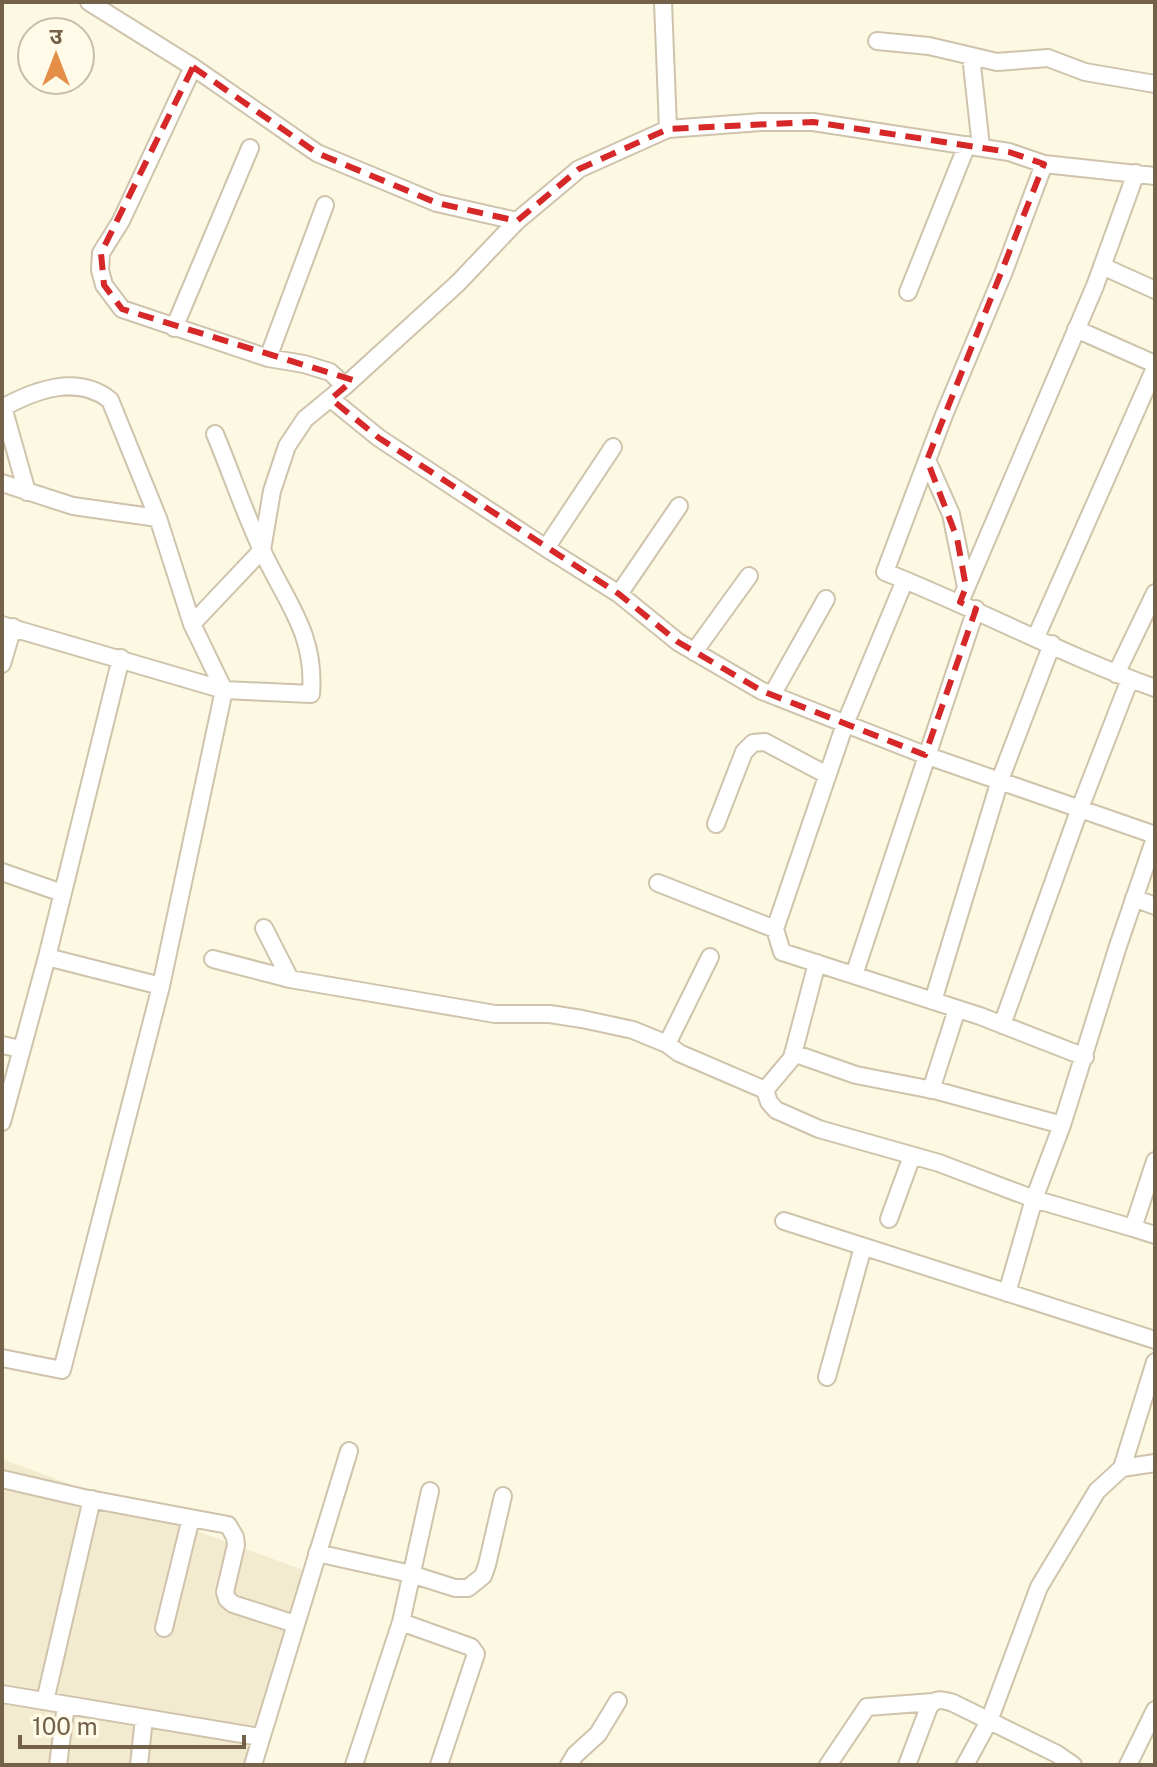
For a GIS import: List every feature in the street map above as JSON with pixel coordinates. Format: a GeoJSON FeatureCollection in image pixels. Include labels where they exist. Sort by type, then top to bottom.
{"type":"FeatureCollection","features":[{"type":"Feature","properties":{"kind":"street"},"geometry":{"type":"LineString","coordinates":[[89,2],[193,67],[317,153],[437,203],[517,221]]}},
{"type":"Feature","properties":{"kind":"street"},"geometry":{"type":"LineString","coordinates":[[663,2],[668,129]]}},
{"type":"Feature","properties":{"kind":"street"},"geometry":{"type":"LineString","coordinates":[[877,41],[929,46],[1010,62],[1048,58],[1085,72],[1155,84]]}},
{"type":"Feature","properties":{"kind":"street"},"geometry":{"type":"LineString","coordinates":[[908,292],[974,146],[971,56]]}},
{"type":"Feature","properties":{"kind":"street"},"geometry":{"type":"LineString","coordinates":[[193,67],[121,221],[101,253],[100,270],[104,285],[122,309],[268,358],[330,372],[345,386]]}},
{"type":"Feature","properties":{"kind":"street"},"geometry":{"type":"LineString","coordinates":[[192,624],[262,550],[272,491],[287,446],[305,419],[458,283],[517,221],[579,169],[668,129],[761,122],[813,122],[1009,152],[1044,164],[1149,174],[1102,266],[963,594]]}},
{"type":"Feature","properties":{"kind":"street"},"geometry":{"type":"LineString","coordinates":[[174,328],[250,148]]}},
{"type":"Feature","properties":{"kind":"street"},"geometry":{"type":"LineString","coordinates":[[963,594],[885,572],[1044,164]]}},
{"type":"Feature","properties":{"kind":"street"},"geometry":{"type":"LineString","coordinates":[[268,358],[325,205]]}},
{"type":"Feature","properties":{"kind":"street"},"geometry":{"type":"LineString","coordinates":[[1102,266],[1155,290]]}},
{"type":"Feature","properties":{"kind":"street"},"geometry":{"type":"LineString","coordinates":[[1036,637],[1155,366],[1076,329]]}},
{"type":"Feature","properties":{"kind":"street"},"geometry":{"type":"LineString","coordinates":[[2,1358],[62,1370],[161,986],[224,690],[192,624],[158,518],[110,400],[99,392],[83,387],[54,388],[2,407],[27,492]]}},
{"type":"Feature","properties":{"kind":"street"},"geometry":{"type":"LineString","coordinates":[[331,399],[379,438],[619,594],[678,642],[772,695],[925,755],[1155,837],[1085,1057],[1034,1199],[1007,1293]]}},
{"type":"Feature","properties":{"kind":"street"},"geometry":{"type":"LineString","coordinates":[[2,664],[7,626],[224,690],[311,694],[313,671],[306,635],[262,550],[215,434]]}},
{"type":"Feature","properties":{"kind":"street"},"geometry":{"type":"LineString","coordinates":[[546,548],[613,447]]}},
{"type":"Feature","properties":{"kind":"street"},"geometry":{"type":"LineString","coordinates":[[927,460],[951,514],[963,594],[976,609],[1155,688]]}},
{"type":"Feature","properties":{"kind":"street"},"geometry":{"type":"LineString","coordinates":[[2,483],[73,506],[158,518]]}},
{"type":"Feature","properties":{"kind":"street"},"geometry":{"type":"LineString","coordinates":[[619,594],[679,506]]}},
{"type":"Feature","properties":{"kind":"street"},"geometry":{"type":"LineString","coordinates":[[694,652],[749,576]]}},
{"type":"Feature","properties":{"kind":"street"},"geometry":{"type":"LineString","coordinates":[[905,580],[845,724],[775,929],[782,952],[957,1009],[1085,1057]]}},
{"type":"Feature","properties":{"kind":"street"},"geometry":{"type":"LineString","coordinates":[[1002,1025],[1080,808],[1123,676],[1155,593]]}},
{"type":"Feature","properties":{"kind":"street"},"geometry":{"type":"LineString","coordinates":[[772,695],[826,599]]}},
{"type":"Feature","properties":{"kind":"street"},"geometry":{"type":"LineString","coordinates":[[854,975],[976,609]]}},
{"type":"Feature","properties":{"kind":"street"},"geometry":{"type":"LineString","coordinates":[[933,1001],[1000,780],[1052,644]]}},
{"type":"Feature","properties":{"kind":"street"},"geometry":{"type":"LineString","coordinates":[[2,1122],[47,957],[121,658]]}},
{"type":"Feature","properties":{"kind":"street"},"geometry":{"type":"LineString","coordinates":[[716,824],[744,752],[753,743],[765,742],[827,775]]}},
{"type":"Feature","properties":{"kind":"street"},"geometry":{"type":"LineString","coordinates":[[2,872],[62,893]]}},
{"type":"Feature","properties":{"kind":"street"},"geometry":{"type":"LineString","coordinates":[[658,883],[775,929]]}},
{"type":"Feature","properties":{"kind":"street"},"geometry":{"type":"LineString","coordinates":[[1134,898],[1155,906]]}},
{"type":"Feature","properties":{"kind":"street"},"geometry":{"type":"LineString","coordinates":[[264,928],[290,979]]}},
{"type":"Feature","properties":{"kind":"street"},"geometry":{"type":"LineString","coordinates":[[47,957],[161,986]]}},
{"type":"Feature","properties":{"kind":"street"},"geometry":{"type":"LineString","coordinates":[[667,1044],[710,957]]}},
{"type":"Feature","properties":{"kind":"street"},"geometry":{"type":"LineString","coordinates":[[213,959],[290,979],[495,1014],[550,1014],[633,1030],[765,1090],[769,1102],[787,1115],[819,1129],[939,1163],[1034,1199],[1155,1235]]}},
{"type":"Feature","properties":{"kind":"street"},"geometry":{"type":"LineString","coordinates":[[765,1090],[792,1058],[817,963]]}},
{"type":"Feature","properties":{"kind":"street"},"geometry":{"type":"LineString","coordinates":[[931,1090],[957,1009]]}},
{"type":"Feature","properties":{"kind":"street"},"geometry":{"type":"LineString","coordinates":[[2,1045],[21,1049]]}},
{"type":"Feature","properties":{"kind":"street"},"geometry":{"type":"LineString","coordinates":[[793,1053],[856,1075],[931,1090],[1062,1125]]}},
{"type":"Feature","properties":{"kind":"street"},"geometry":{"type":"LineString","coordinates":[[889,1219],[912,1156]]}},
{"type":"Feature","properties":{"kind":"street"},"geometry":{"type":"LineString","coordinates":[[1133,1228],[1155,1161]]}},
{"type":"Feature","properties":{"kind":"street"},"geometry":{"type":"LineString","coordinates":[[784,1221],[1155,1340]]}},
{"type":"Feature","properties":{"kind":"street"},"geometry":{"type":"LineString","coordinates":[[827,1377],[863,1247]]}},
{"type":"Feature","properties":{"kind":"street"},"geometry":{"type":"LineString","coordinates":[[965,1765],[989,1721],[1039,1587],[1097,1491],[1122,1468],[1155,1362]]}},
{"type":"Feature","properties":{"kind":"street"},"geometry":{"type":"LineString","coordinates":[[253,1765],[349,1451]]}},
{"type":"Feature","properties":{"kind":"street"},"geometry":{"type":"LineString","coordinates":[[1122,1468],[1155,1463]]}},
{"type":"Feature","properties":{"kind":"street"},"geometry":{"type":"LineString","coordinates":[[2,1479],[228,1525],[235,1537],[225,1592],[227,1599],[233,1604],[295,1624]]}},
{"type":"Feature","properties":{"kind":"street"},"geometry":{"type":"LineString","coordinates":[[354,1765],[401,1622],[430,1491]]}},
{"type":"Feature","properties":{"kind":"street"},"geometry":{"type":"LineString","coordinates":[[317,1553],[411,1574],[455,1588],[468,1588],[483,1576],[503,1496]]}},
{"type":"Feature","properties":{"kind":"street"},"geometry":{"type":"LineString","coordinates":[[45,1701],[92,1499]]}},
{"type":"Feature","properties":{"kind":"street"},"geometry":{"type":"LineString","coordinates":[[164,1628],[191,1518]]}},
{"type":"Feature","properties":{"kind":"street"},"geometry":{"type":"LineString","coordinates":[[401,1622],[471,1647],[476,1654],[439,1765]]}},
{"type":"Feature","properties":{"kind":"street"},"geometry":{"type":"LineString","coordinates":[[2,1695],[260,1737]]}},
{"type":"Feature","properties":{"kind":"street"},"geometry":{"type":"LineString","coordinates":[[828,1765],[867,1707],[940,1699],[989,1721],[1055,1759],[1073,1765]]}},
{"type":"Feature","properties":{"kind":"street"},"geometry":{"type":"LineString","coordinates":[[569,1765],[575,1755],[598,1734],[618,1701]]}},
{"type":"Feature","properties":{"kind":"street"},"geometry":{"type":"LineString","coordinates":[[907,1765],[922,1722],[933,1702]]}},
{"type":"Feature","properties":{"kind":"street"},"geometry":{"type":"LineString","coordinates":[[58,1765],[66,1705]]}},
{"type":"Feature","properties":{"kind":"street"},"geometry":{"type":"LineString","coordinates":[[1128,1765],[1155,1710]]}},
{"type":"Feature","properties":{"kind":"street"},"geometry":{"type":"LineString","coordinates":[[139,1765],[144,1718]]}},
{"type":"Feature","properties":{"kind":"highlighted area"},"geometry":{"type":"Polygon","coordinates":[[[193,67],[317,153],[437,203],[517,221],[579,169],[668,129],[813,122],[1009,152],[1044,164],[927,460],[957,538],[966,587],[960,602],[976,609],[925,755],[762,691],[678,642],[619,594],[379,438],[331,399],[353,380],[122,309],[104,285],[101,253],[193,67]]]}},
{"type":"Feature","properties":{"kind":"shaded area"},"geometry":{"type":"Polygon","coordinates":[[[2,1459],[311,1573],[243,1765],[2,1765],[2,1459]]]}}]}
